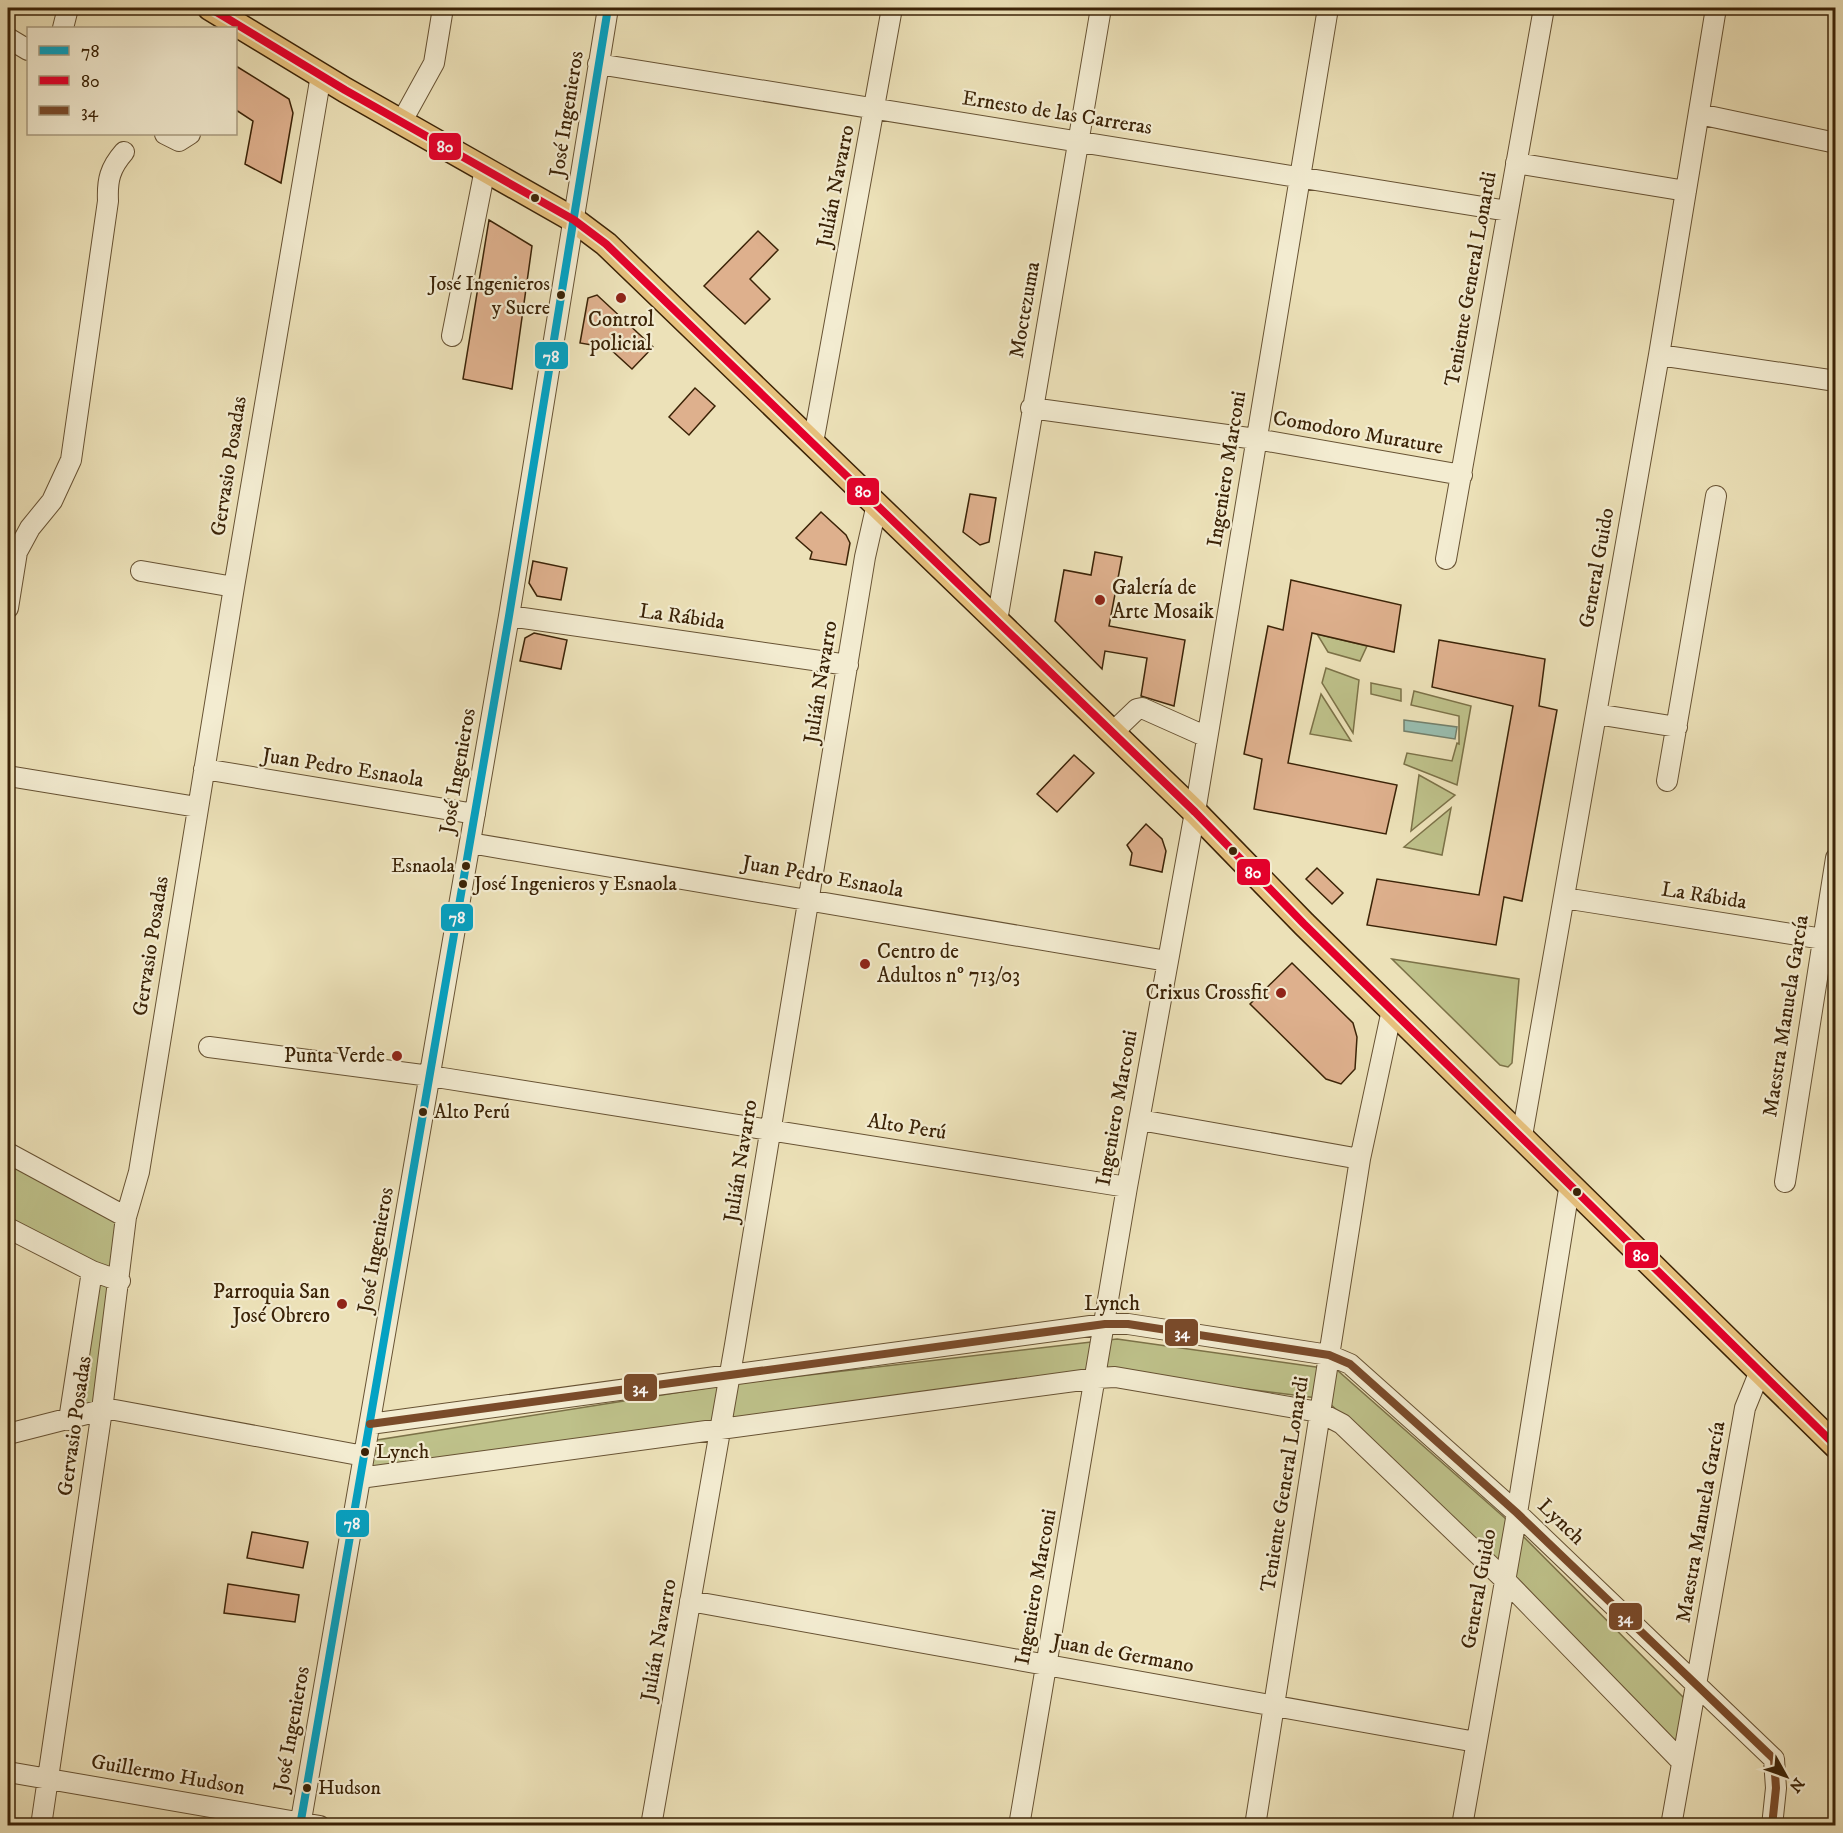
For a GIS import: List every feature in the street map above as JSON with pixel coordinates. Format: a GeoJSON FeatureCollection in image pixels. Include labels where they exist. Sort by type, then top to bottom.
{"type":"FeatureCollection","features":[{"type":"Feature","properties":{"kind":"main road"},"geometry":{"type":"LineString","coordinates":[[223,15],[321,75],[574,220],[613,251],[1195,812],[1392,1010],[1836,1446]]}},
{"type":"Feature","properties":{"kind":"street"},"geometry":{"type":"LineString","coordinates":[[63,27],[68,8]]}},
{"type":"Feature","properties":{"kind":"street"},"geometry":{"type":"LineString","coordinates":[[402,122],[434,63],[443,8]]}},
{"type":"Feature","properties":{"kind":"street","name":"José Ingenieros"},"geometry":{"type":"LineString","coordinates":[[300,1824],[509,616],[608,8]]}},
{"type":"Feature","properties":{"kind":"street","name":"Julián Navarro"},"geometry":{"type":"LineString","coordinates":[[813,443],[892,8]]}},
{"type":"Feature","properties":{"kind":"street","name":"Moctezuma"},"geometry":{"type":"LineString","coordinates":[[997,621],[1031,408],[1080,141],[1101,8]]}},
{"type":"Feature","properties":{"kind":"street","name":"Ingeniero Marconi"},"geometry":{"type":"LineString","coordinates":[[1019,1826],[1167,961],[1195,812],[1256,439],[1302,179],[1328,8]]}},
{"type":"Feature","properties":{"kind":"street","name":"Teniente General Lonardi"},"geometry":{"type":"LineString","coordinates":[[1446,559],[1544,8]]}},
{"type":"Feature","properties":{"kind":"street","name":"General Guido"},"geometry":{"type":"LineString","coordinates":[[1522,1136],[1659,355],[1716,8]]}},
{"type":"Feature","properties":{"kind":"street"},"geometry":{"type":"LineString","coordinates":[[8,38],[27,49]]}},
{"type":"Feature","properties":{"kind":"street","name":"Ernesto de las Carreras"},"geometry":{"type":"LineString","coordinates":[[598,64],[1508,211]]}},
{"type":"Feature","properties":{"kind":"street","name":"Gervasio Posadas"},"geometry":{"type":"LineString","coordinates":[[41,1826],[102,1410],[120,1281],[126,1217],[139,1172],[197,807],[321,75]]}},
{"type":"Feature","properties":{"kind":"street"},"geometry":{"type":"LineString","coordinates":[[1698,114],[1836,143]]}},
{"type":"Feature","properties":{"kind":"street"},"geometry":{"type":"LineString","coordinates":[[167,135],[179,141],[188,135]]}},
{"type":"Feature","properties":{"kind":"street"},"geometry":{"type":"LineString","coordinates":[[8,608],[17,552],[30,528],[52,501],[71,460],[108,201],[107,182],[111,166],[123,152]]}},
{"type":"Feature","properties":{"kind":"street"},"geometry":{"type":"LineString","coordinates":[[1516,164],[1686,191]]}},
{"type":"Feature","properties":{"kind":"street"},"geometry":{"type":"LineString","coordinates":[[452,336],[485,169]]}},
{"type":"Feature","properties":{"kind":"street"},"geometry":{"type":"LineString","coordinates":[[1659,355],[1836,381]]}},
{"type":"Feature","properties":{"kind":"street","name":"Comodoro Murature"},"geometry":{"type":"LineString","coordinates":[[1031,408],[1256,439],[1462,475]]}},
{"type":"Feature","properties":{"kind":"street"},"geometry":{"type":"LineString","coordinates":[[1667,781],[1716,496]]}},
{"type":"Feature","properties":{"kind":"street","name":"Julián Navarro"},"geometry":{"type":"LineString","coordinates":[[651,1826],[721,1429],[865,557],[877,504]]}},
{"type":"Feature","properties":{"kind":"street"},"geometry":{"type":"LineString","coordinates":[[141,572],[234,587]]}},
{"type":"Feature","properties":{"kind":"street","name":"La Rábida"},"geometry":{"type":"LineString","coordinates":[[509,616],[848,665]]}},
{"type":"Feature","properties":{"kind":"street"},"geometry":{"type":"LineString","coordinates":[[1113,732],[1137,709],[1142,708],[1207,737]]}},
{"type":"Feature","properties":{"kind":"street"},"geometry":{"type":"LineString","coordinates":[[1596,714],[1677,727]]}},
{"type":"Feature","properties":{"kind":"street","name":"Juan Pedro Esnaola"},"geometry":{"type":"LineString","coordinates":[[204,769],[475,814]]}},
{"type":"Feature","properties":{"kind":"street"},"geometry":{"type":"LineString","coordinates":[[8,776],[197,807]]}},
{"type":"Feature","properties":{"kind":"street","name":"Juan Pedro Esnaola"},"geometry":{"type":"LineString","coordinates":[[470,843],[1167,961]]}},
{"type":"Feature","properties":{"kind":"street","name":"Maestra Manuela García"},"geometry":{"type":"LineString","coordinates":[[1785,1182],[1828,940],[1836,858]]}},
{"type":"Feature","properties":{"kind":"street","name":"La Rábida"},"geometry":{"type":"LineString","coordinates":[[1564,898],[1828,940]]}},
{"type":"Feature","properties":{"kind":"street","name":"Teniente General Lonardi"},"geometry":{"type":"LineString","coordinates":[[1255,1826],[1360,1158],[1392,1010]]}},
{"type":"Feature","properties":{"kind":"street","name":"Alto Perú"},"geometry":{"type":"LineString","coordinates":[[209,1047],[430,1076],[1128,1187]]}},
{"type":"Feature","properties":{"kind":"street"},"geometry":{"type":"LineString","coordinates":[[1140,1120],[1360,1158]]}},
{"type":"Feature","properties":{"kind":"street"},"geometry":{"type":"LineString","coordinates":[[8,1153],[126,1217]]}},
{"type":"Feature","properties":{"kind":"street","name":"General Guido"},"geometry":{"type":"LineString","coordinates":[[1462,1826],[1517,1514],[1570,1184]]}},
{"type":"Feature","properties":{"kind":"street"},"geometry":{"type":"LineString","coordinates":[[8,1227],[92,1271],[120,1281]]}},
{"type":"Feature","properties":{"kind":"street","name":"Gervasio Posadas"},"geometry":{"type":"LineString","coordinates":[[69,1420],[92,1271]]}},
{"type":"Feature","properties":{"kind":"street","name":"Lynch"},"geometry":{"type":"LineString","coordinates":[[370,1424],[1105,1324],[1128,1324],[1329,1355],[1361,1372],[1517,1514],[1774,1759],[1776,1788],[1772,1826]]}},
{"type":"Feature","properties":{"kind":"street","name":"Maestra Manuela García"},"geometry":{"type":"LineString","coordinates":[[1671,1826],[1745,1408],[1760,1371]]}},
{"type":"Feature","properties":{"kind":"street"},"geometry":{"type":"LineString","coordinates":[[360,1478],[1097,1378],[1114,1377],[1319,1412],[1342,1424],[1505,1580],[1683,1762]]}},
{"type":"Feature","properties":{"kind":"street"},"geometry":{"type":"LineString","coordinates":[[8,1434],[102,1410],[115,1410],[364,1456]]}},
{"type":"Feature","properties":{"kind":"street","name":"Juan de Germano"},"geometry":{"type":"LineString","coordinates":[[690,1601],[1476,1742]]}},
{"type":"Feature","properties":{"kind":"street","name":"Guillermo Hudson"},"geometry":{"type":"LineString","coordinates":[[8,1772],[320,1826]]}},
{"type":"Feature","properties":{"kind":"green space"},"geometry":{"type":"Polygon","coordinates":[[[1317,634],[1367,646],[1360,661],[1328,652],[1317,634]]]}},
{"type":"Feature","properties":{"kind":"green space"},"geometry":{"type":"Polygon","coordinates":[[[1326,668],[1359,680],[1353,733],[1322,683],[1326,668]]]}},
{"type":"Feature","properties":{"kind":"green space"},"geometry":{"type":"Polygon","coordinates":[[[1371,683],[1401,689],[1401,701],[1371,694],[1371,683]]]}},
{"type":"Feature","properties":{"kind":"green space"},"geometry":{"type":"Polygon","coordinates":[[[1414,691],[1471,706],[1457,785],[1404,764],[1407,753],[1452,761],[1457,743],[1459,744],[1459,716],[1411,705],[1414,691]]]}},
{"type":"Feature","properties":{"kind":"green space"},"geometry":{"type":"Polygon","coordinates":[[[1321,694],[1351,741],[1310,734],[1321,694]]]}},
{"type":"Feature","properties":{"kind":"green space"},"geometry":{"type":"Polygon","coordinates":[[[1419,775],[1455,795],[1411,831],[1419,775]]]}},
{"type":"Feature","properties":{"kind":"green space"},"geometry":{"type":"Polygon","coordinates":[[[1451,808],[1442,855],[1404,847],[1451,808]]]}},
{"type":"Feature","properties":{"kind":"green space"},"geometry":{"type":"Polygon","coordinates":[[[1392,959],[1519,979],[1512,1063],[1508,1067],[1500,1065],[1392,959]]]}},
{"type":"Feature","properties":{"kind":"green space"},"geometry":{"type":"Polygon","coordinates":[[[8,1153],[126,1217],[102,1410],[69,1420],[92,1271],[8,1228],[8,1153]]]}},
{"type":"Feature","properties":{"kind":"green space"},"geometry":{"type":"Polygon","coordinates":[[[1117,1339],[1337,1370],[1506,1519],[1684,1698],[1678,1744],[1508,1574],[1325,1399],[1110,1372],[370,1470],[377,1440],[732,1384],[1117,1339]]]}},
{"type":"Feature","properties":{"kind":"shaded area"},"geometry":{"type":"Polygon","coordinates":[[[1404,720],[1457,727],[1455,739],[1404,731],[1404,720]]]}},
{"type":"Feature","properties":{"kind":"building"},"geometry":{"type":"Polygon","coordinates":[[[237,67],[289,99],[293,113],[281,183],[245,164],[253,121],[237,111],[237,67]]]}},
{"type":"Feature","properties":{"kind":"building"},"geometry":{"type":"Polygon","coordinates":[[[489,220],[532,246],[512,389],[463,379],[489,220]]]}},
{"type":"Feature","properties":{"kind":"building"},"geometry":{"type":"Polygon","coordinates":[[[758,231],[778,250],[750,279],[770,299],[745,324],[704,286],[758,231]]]}},
{"type":"Feature","properties":{"kind":"building"},"geometry":{"type":"Polygon","coordinates":[[[597,295],[653,347],[632,369],[609,348],[580,343],[588,298],[597,295]]]}},
{"type":"Feature","properties":{"kind":"building"},"geometry":{"type":"Polygon","coordinates":[[[695,388],[715,406],[689,435],[669,417],[695,388]]]}},
{"type":"Feature","properties":{"kind":"building"},"geometry":{"type":"Polygon","coordinates":[[[970,494],[996,498],[989,542],[980,545],[963,532],[970,494]]]}},
{"type":"Feature","properties":{"kind":"building"},"geometry":{"type":"Polygon","coordinates":[[[821,512],[846,535],[850,543],[846,565],[810,559],[812,552],[796,538],[821,512]]]}},
{"type":"Feature","properties":{"kind":"building"},"geometry":{"type":"Polygon","coordinates":[[[1095,552],[1122,557],[1109,626],[1185,640],[1174,706],[1141,696],[1147,658],[1105,651],[1102,669],[1055,621],[1064,570],[1091,575],[1095,552]]]}},
{"type":"Feature","properties":{"kind":"building"},"geometry":{"type":"Polygon","coordinates":[[[533,561],[567,568],[561,600],[537,596],[529,583],[533,561]]]}},
{"type":"Feature","properties":{"kind":"building"},"geometry":{"type":"Polygon","coordinates":[[[1291,580],[1401,605],[1394,652],[1312,633],[1288,763],[1397,785],[1386,834],[1254,809],[1262,759],[1244,754],[1268,626],[1283,630],[1291,580]]]}},
{"type":"Feature","properties":{"kind":"building"},"geometry":{"type":"Polygon","coordinates":[[[534,633],[567,640],[561,669],[520,661],[525,638],[534,633]]]}},
{"type":"Feature","properties":{"kind":"building"},"geometry":{"type":"Polygon","coordinates":[[[1439,640],[1545,659],[1539,706],[1557,710],[1522,901],[1504,897],[1496,945],[1367,925],[1377,879],[1479,895],[1513,706],[1432,687],[1439,640]]]}},
{"type":"Feature","properties":{"kind":"building"},"geometry":{"type":"Polygon","coordinates":[[[1074,755],[1094,773],[1057,812],[1037,794],[1074,755]]]}},
{"type":"Feature","properties":{"kind":"building"},"geometry":{"type":"Polygon","coordinates":[[[1146,824],[1162,839],[1166,851],[1162,872],[1130,865],[1132,853],[1127,845],[1146,824]]]}},
{"type":"Feature","properties":{"kind":"building"},"geometry":{"type":"Polygon","coordinates":[[[1317,868],[1343,893],[1332,904],[1306,879],[1317,868]]]}},
{"type":"Feature","properties":{"kind":"building"},"geometry":{"type":"Polygon","coordinates":[[[1292,963],[1353,1023],[1357,1037],[1355,1069],[1341,1084],[1326,1079],[1250,1004],[1292,963]]]}},
{"type":"Feature","properties":{"kind":"building"},"geometry":{"type":"Polygon","coordinates":[[[252,1532],[308,1542],[303,1568],[247,1558],[252,1532]]]}},
{"type":"Feature","properties":{"kind":"building"},"geometry":{"type":"Polygon","coordinates":[[[228,1584],[299,1595],[295,1622],[224,1613],[228,1584]]]}},
{"type":"Feature","properties":{"kind":"transit line","name":"80"},"geometry":{"type":"LineString","coordinates":[[210,8],[345,90],[574,220],[606,244],[1195,812],[1304,924],[1836,1446]]}},
{"type":"Feature","properties":{"kind":"transit line","name":"78"},"geometry":{"type":"LineString","coordinates":[[300,1826],[509,616],[608,8]]}},
{"type":"Feature","properties":{"kind":"transit line","name":"34"},"geometry":{"type":"LineString","coordinates":[[370,1424],[1105,1324],[1128,1324],[1329,1355],[1350,1364],[1517,1513],[1774,1759],[1776,1788],[1772,1826]]}},
{"type":"Feature","properties":{"kind":"place","name":"José Ingenieros y Sucre"},"geometry":{"type":"Point","coordinates":[561,295]}},
{"type":"Feature","properties":{"kind":"place","name":"Control policial"},"geometry":{"type":"Point","coordinates":[621,298]}},
{"type":"Feature","properties":{"kind":"place","name":"Galería de Arte Mosaik"},"geometry":{"type":"Point","coordinates":[1100,600]}},
{"type":"Feature","properties":{"kind":"place","name":"Esnaola"},"geometry":{"type":"Point","coordinates":[466,866]}},
{"type":"Feature","properties":{"kind":"place","name":"José Ingenieros y Esnaola"},"geometry":{"type":"Point","coordinates":[463,884]}},
{"type":"Feature","properties":{"kind":"place","name":"Centro de Adultos nº 713/03"},"geometry":{"type":"Point","coordinates":[865,964]}},
{"type":"Feature","properties":{"kind":"place","name":"Crixus Crossfit"},"geometry":{"type":"Point","coordinates":[1281,993]}},
{"type":"Feature","properties":{"kind":"place","name":"Punta Verde"},"geometry":{"type":"Point","coordinates":[397,1056]}},
{"type":"Feature","properties":{"kind":"place","name":"Alto Perú"},"geometry":{"type":"Point","coordinates":[423,1112]}},
{"type":"Feature","properties":{"kind":"place","name":"Parroquia San José Obrero"},"geometry":{"type":"Point","coordinates":[342,1304]}},
{"type":"Feature","properties":{"kind":"place","name":"Lynch"},"geometry":{"type":"Point","coordinates":[365,1452]}},
{"type":"Feature","properties":{"kind":"place","name":"Hudson"},"geometry":{"type":"Point","coordinates":[307,1788]}}]}
